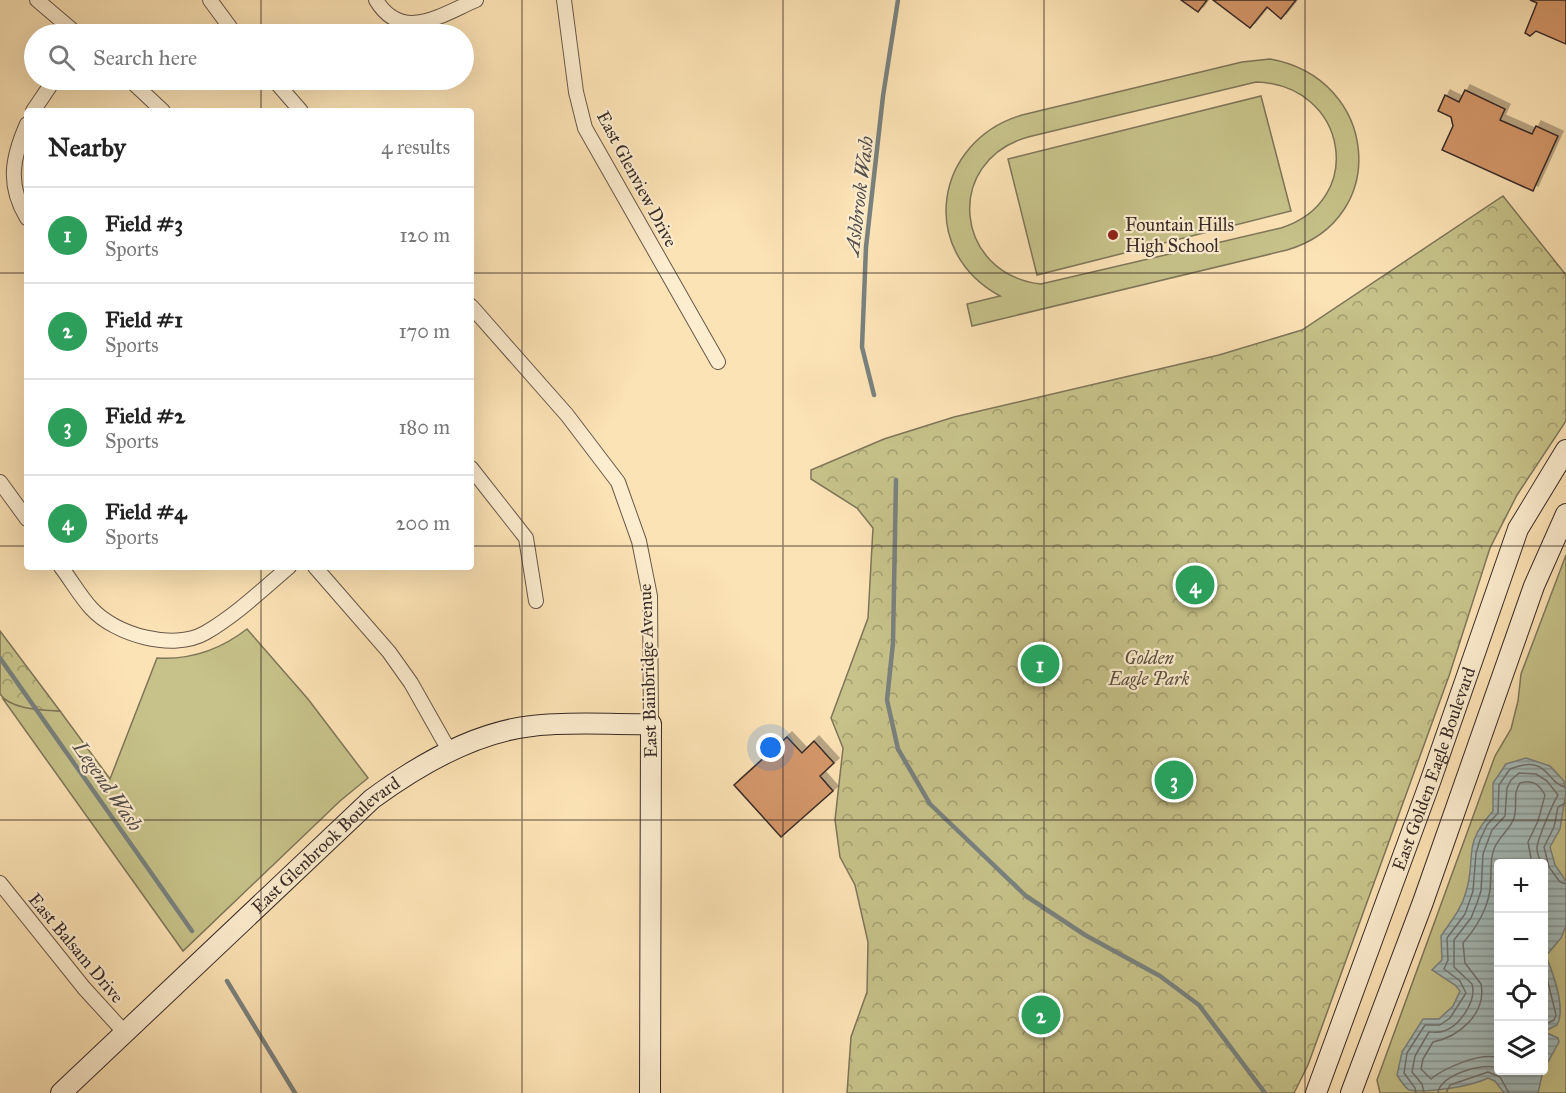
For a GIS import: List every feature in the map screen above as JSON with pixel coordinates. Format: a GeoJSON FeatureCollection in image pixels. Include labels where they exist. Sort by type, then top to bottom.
{"type":"FeatureCollection","features":[{"type":"Feature","properties":{"kind":"street"},"geometry":{"type":"LineString","coordinates":[[37,0],[65,24]]}},
{"type":"Feature","properties":{"kind":"street"},"geometry":{"type":"LineString","coordinates":[[210,0],[228,24]]}},
{"type":"Feature","properties":{"kind":"street"},"geometry":{"type":"LineString","coordinates":[[376,0],[394,20],[416,24],[476,0]]}},
{"type":"Feature","properties":{"kind":"street","name":"East Glenview Drive"},"geometry":{"type":"LineString","coordinates":[[564,0],[576,92],[585,128],[718,362]]}},
{"type":"Feature","properties":{"kind":"street"},"geometry":{"type":"LineString","coordinates":[[35,108],[47,90]]}},
{"type":"Feature","properties":{"kind":"street"},"geometry":{"type":"LineString","coordinates":[[140,90],[159,108]]}},
{"type":"Feature","properties":{"kind":"street"},"geometry":{"type":"LineString","coordinates":[[283,90],[299,108]]}},
{"type":"Feature","properties":{"kind":"street"},"geometry":{"type":"LineString","coordinates":[[24,132],[12,166],[19,204],[24,213]]}},
{"type":"Feature","properties":{"kind":"street","name":"East Bainbridge Avenue"},"geometry":{"type":"LineString","coordinates":[[474,309],[567,415],[618,482],[639,541],[650,596],[650,1093]]}},
{"type":"Feature","properties":{"kind":"street","name":"East Golden Eagle Boulevard"},"geometry":{"type":"LineString","coordinates":[[1319,1086],[1429,785],[1518,529],[1566,450]]}},
{"type":"Feature","properties":{"kind":"street"},"geometry":{"type":"LineString","coordinates":[[474,472],[525,538],[536,601]]}},
{"type":"Feature","properties":{"kind":"street"},"geometry":{"type":"LineString","coordinates":[[0,482],[24,515]]}},
{"type":"Feature","properties":{"kind":"street","name":"East Golden Eagle Boulevard"},"geometry":{"type":"LineString","coordinates":[[1349,1093],[1422,902],[1534,586],[1566,514]]}},
{"type":"Feature","properties":{"kind":"street"},"geometry":{"type":"LineString","coordinates":[[63,570],[92,609],[116,627],[142,639],[171,640],[203,634],[242,607],[285,570]]}},
{"type":"Feature","properties":{"kind":"street"},"geometry":{"type":"LineString","coordinates":[[318,570],[389,652],[411,683],[450,752]]}},
{"type":"Feature","properties":{"kind":"street","name":"East Glenbrook Boulevard"},"geometry":{"type":"LineString","coordinates":[[62,1093],[372,799],[397,780],[450,752],[489,736],[532,726],[651,724]]}},
{"type":"Feature","properties":{"kind":"street","name":"East Balsam Drive"},"geometry":{"type":"LineString","coordinates":[[0,883],[38,933],[126,1034]]}},
{"type":"Feature","properties":{"kind":"street"},"geometry":{"type":"LineString","coordinates":[[1319,1086],[1349,1093]]}},
{"type":"Feature","properties":{"kind":"green space"},"geometry":{"type":"Polygon","coordinates":[[[1270,59],[1306,71],[1333,92],[1351,120],[1358,150],[1356,181],[1344,210],[1321,234],[1287,250],[972,326],[967,304],[1000,296],[974,276],[956,252],[947,226],[947,198],[954,172],[970,148],[992,128],[1022,115],[1242,62],[1270,59]],[[1256,82],[1028,137],[1001,150],[982,169],[972,191],[970,216],[976,239],[990,260],[1012,276],[1041,284],[1281,228],[1308,214],[1326,194],[1335,171],[1335,146],[1327,122],[1311,102],[1287,88],[1256,82]]]}},
{"type":"Feature","properties":{"kind":"green space"},"geometry":{"type":"Polygon","coordinates":[[[1261,96],[1291,211],[1037,275],[1008,159],[1261,96]]]}},
{"type":"Feature","properties":{"kind":"green space","name":"Golden Eagle Park"},"geometry":{"type":"Polygon","coordinates":[[[1503,196],[1566,275],[1566,421],[1517,495],[1490,548],[1449,676],[1308,1065],[1294,1093],[847,1093],[851,1037],[867,992],[868,942],[855,885],[840,857],[835,820],[843,748],[831,718],[868,618],[873,528],[857,508],[811,479],[811,470],[884,439],[954,417],[1219,355],[1302,330],[1503,196]]]}},
{"type":"Feature","properties":{"kind":"green space"},"geometry":{"type":"Polygon","coordinates":[[[1566,555],[1566,1093],[1380,1093],[1377,1080],[1495,756],[1511,729],[1518,701],[1521,674],[1566,555]]]}},
{"type":"Feature","properties":{"kind":"green space"},"geometry":{"type":"Polygon","coordinates":[[[247,629],[308,699],[368,778],[340,801],[183,951],[3,699],[29,708],[60,711],[110,779],[157,658],[182,657],[205,652],[226,643],[247,629]]]}},
{"type":"Feature","properties":{"kind":"green space"},"geometry":{"type":"Polygon","coordinates":[[[0,631],[60,711],[19,706],[0,694],[0,631]]]}},
{"type":"Feature","properties":{"kind":"water"},"geometry":{"type":"Polygon","coordinates":[[[1526,758],[1550,766],[1564,781],[1566,792],[1560,829],[1550,847],[1555,865],[1566,881],[1566,926],[1561,938],[1548,954],[1548,859],[1494,859],[1494,1075],[1542,1075],[1538,1093],[1504,1093],[1495,1081],[1488,1078],[1448,1088],[1426,1091],[1409,1090],[1397,1075],[1402,1052],[1423,1019],[1439,1019],[1453,1006],[1460,991],[1455,985],[1432,970],[1442,960],[1441,936],[1459,910],[1464,898],[1469,879],[1473,843],[1483,823],[1493,811],[1493,783],[1506,764],[1526,758]]]}},
{"type":"Feature","properties":{"kind":"water"},"geometry":{"type":"Polygon","coordinates":[[[1548,961],[1558,991],[1560,1010],[1557,1025],[1548,1030],[1548,961]]]}},
{"type":"Feature","properties":{"kind":"water"},"geometry":{"type":"Polygon","coordinates":[[[1548,1033],[1558,1038],[1559,1042],[1548,1062],[1548,1033]]]}},
{"type":"Feature","properties":{"kind":"building"},"geometry":{"type":"Polygon","coordinates":[[[1181,0],[1207,0],[1198,12],[1181,0]]]}},
{"type":"Feature","properties":{"kind":"building"},"geometry":{"type":"Polygon","coordinates":[[[1213,0],[1296,0],[1281,19],[1267,7],[1250,28],[1213,0]]]}},
{"type":"Feature","properties":{"kind":"building"},"geometry":{"type":"Polygon","coordinates":[[[1530,0],[1566,0],[1566,44],[1536,31],[1530,36],[1525,33],[1537,3],[1530,0]]]}},
{"type":"Feature","properties":{"kind":"building"},"geometry":{"type":"Polygon","coordinates":[[[1465,90],[1505,109],[1500,120],[1532,134],[1536,126],[1558,136],[1533,191],[1442,150],[1453,126],[1451,117],[1438,111],[1445,95],[1459,102],[1465,90]]]}},
{"type":"Feature","properties":{"kind":"building"},"geometry":{"type":"Polygon","coordinates":[[[787,737],[802,753],[814,741],[834,763],[820,776],[833,791],[781,837],[734,785],[787,737]]]}},
{"type":"Feature","properties":{"kind":"waterway","name":"Ashbrook Wash"},"geometry":{"type":"LineString","coordinates":[[874,395],[862,347],[866,247],[883,96],[898,0]]}},
{"type":"Feature","properties":{"kind":"waterway"},"geometry":{"type":"LineString","coordinates":[[896,480],[893,643],[887,700],[898,749],[930,804],[1026,896],[1085,935],[1160,976],[1199,1005],[1265,1093]]}},
{"type":"Feature","properties":{"kind":"waterway","name":"Legend Wash"},"geometry":{"type":"LineString","coordinates":[[0,658],[192,931]]}},
{"type":"Feature","properties":{"kind":"waterway","name":"Legend Wash"},"geometry":{"type":"LineString","coordinates":[[227,981],[295,1093]]}},
{"type":"Feature","properties":{"kind":"place","name":"Fountain Hills High School"},"geometry":{"type":"Point","coordinates":[1113,235]}},
{"type":"Feature","properties":{"kind":"place","name":"Field #4"},"geometry":{"type":"Point","coordinates":[1195,585]}},
{"type":"Feature","properties":{"kind":"place","name":"Field #3"},"geometry":{"type":"Point","coordinates":[1040,664]}},
{"type":"Feature","properties":{"kind":"place","name":"Field #2"},"geometry":{"type":"Point","coordinates":[1174,780]}},
{"type":"Feature","properties":{"kind":"place","name":"Field #1"},"geometry":{"type":"Point","coordinates":[1041,1015]}}]}
